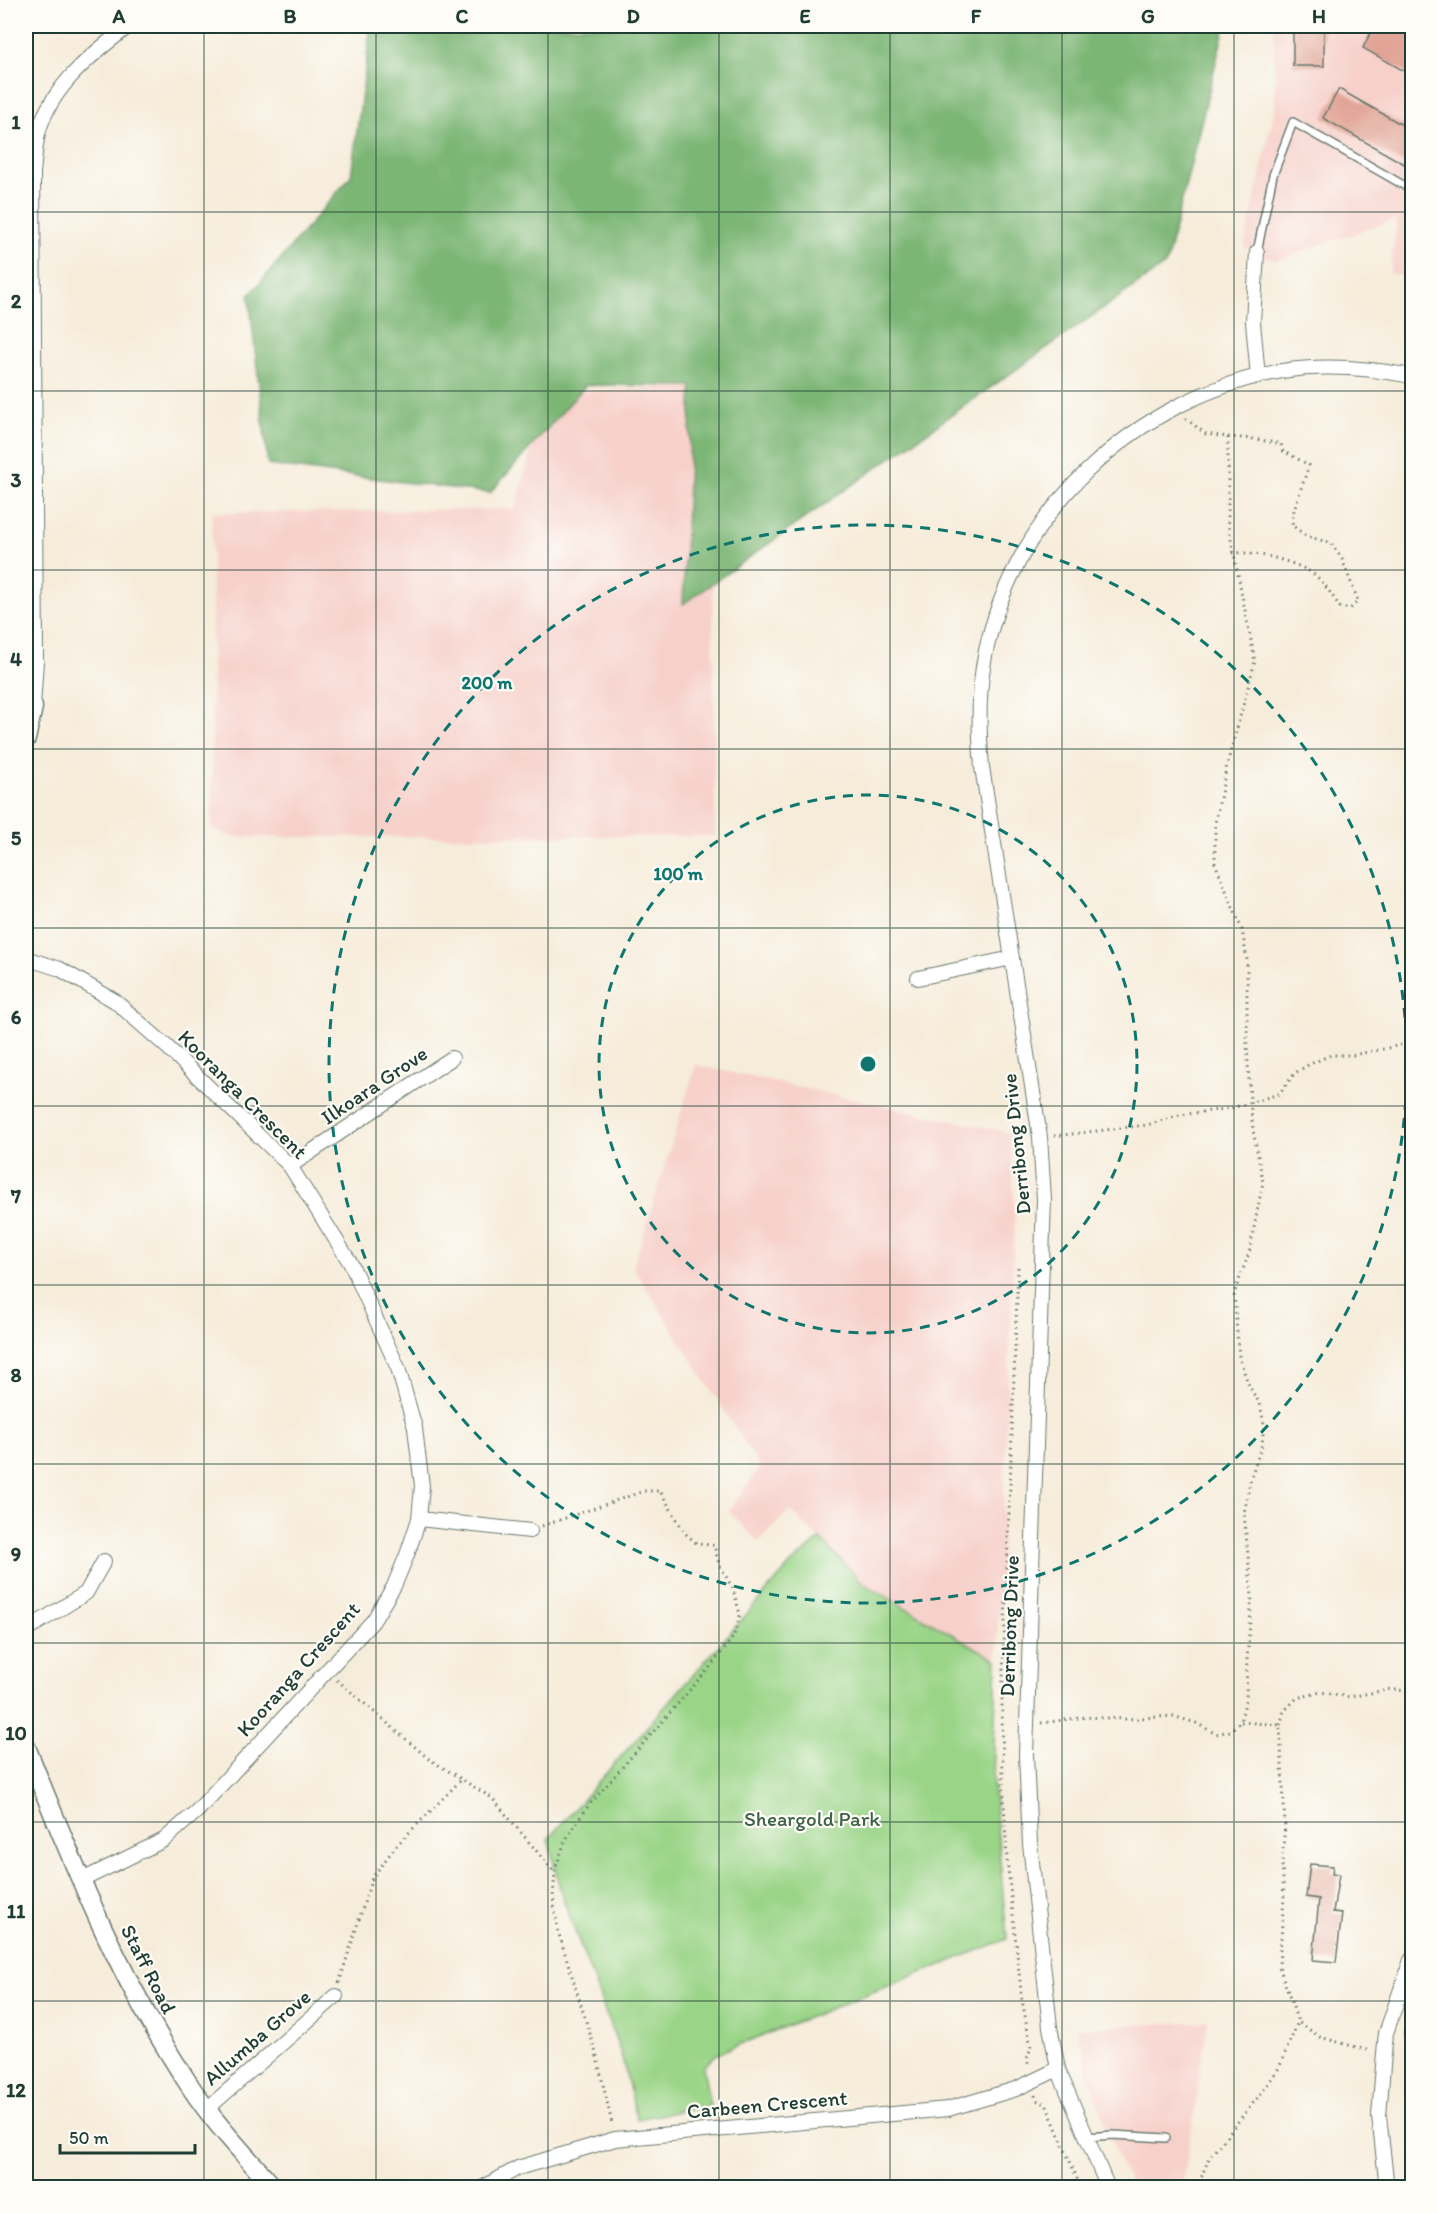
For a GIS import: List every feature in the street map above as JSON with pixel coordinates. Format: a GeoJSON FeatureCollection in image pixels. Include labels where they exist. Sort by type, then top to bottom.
{"type":"FeatureCollection","features":[{"type":"Feature","properties":{"kind":"street"},"geometry":{"type":"LineString","coordinates":[[26,739],[36,661],[30,462],[33,172],[39,130],[55,96],[98,49],[129,26]]}},
{"type":"Feature","properties":{"kind":"street"},"geometry":{"type":"LineString","coordinates":[[26,122],[39,130]]}},
{"type":"Feature","properties":{"kind":"street"},"geometry":{"type":"LineString","coordinates":[[1257,252],[1253,322],[1258,376]]}},
{"type":"Feature","properties":{"kind":"street","name":"Derribong Drive"},"geometry":{"type":"LineString","coordinates":[[1108,2187],[1058,2069],[1050,2027],[1030,1844],[1026,1789],[1027,1725],[1045,1220],[1040,1137],[982,767],[980,732],[983,667],[997,614],[1009,581],[1029,541],[1067,492],[1105,453],[1134,432],[1178,405],[1225,386],[1258,376],[1283,371],[1345,368],[1413,376]]}},
{"type":"Feature","properties":{"kind":"street","name":"Kooranga Crescent"},"geometry":{"type":"LineString","coordinates":[[26,958],[60,969],[115,1000],[290,1166],[351,1264],[398,1368],[415,1428],[422,1486],[419,1519],[394,1586],[373,1621],[196,1811],[164,1840],[80,1881]]}},
{"type":"Feature","properties":{"kind":"street"},"geometry":{"type":"LineString","coordinates":[[918,978],[1012,958]]}},
{"type":"Feature","properties":{"kind":"street","name":"Ilkoara Grove"},"geometry":{"type":"LineString","coordinates":[[290,1166],[452,1058]]}},
{"type":"Feature","properties":{"kind":"street"},"geometry":{"type":"LineString","coordinates":[[419,1519],[530,1531]]}},
{"type":"Feature","properties":{"kind":"street"},"geometry":{"type":"LineString","coordinates":[[26,1630],[86,1593],[104,1561]]}},
{"type":"Feature","properties":{"kind":"street","name":"Staff Road"},"geometry":{"type":"LineString","coordinates":[[26,1747],[80,1881],[128,1983],[179,2069],[207,2109],[274,2187]]}},
{"type":"Feature","properties":{"kind":"street"},"geometry":{"type":"LineString","coordinates":[[1387,2187],[1379,2116],[1386,2033],[1411,1960]]}},
{"type":"Feature","properties":{"kind":"street","name":"Allumba Grove"},"geometry":{"type":"LineString","coordinates":[[207,2109],[336,1996]]}},
{"type":"Feature","properties":{"kind":"street","name":"Carbeen Crescent"},"geometry":{"type":"LineString","coordinates":[[482,2187],[518,2168],[615,2139],[948,2109],[1016,2089],[1058,2069]]}},
{"type":"Feature","properties":{"kind":"lane"},"geometry":{"type":"LineString","coordinates":[[1257,252],[1273,175],[1293,122],[1413,190]]}},
{"type":"Feature","properties":{"kind":"lane"},"geometry":{"type":"LineString","coordinates":[[1086,2137],[1113,2134],[1166,2138]]}},
{"type":"Feature","properties":{"kind":"path"},"geometry":{"type":"LineString","coordinates":[[1178,405],[1186,420],[1206,434],[1281,444],[1283,451],[1309,465],[1294,510],[1292,525],[1306,536],[1331,543],[1342,559],[1358,601],[1350,609],[1340,607],[1315,575],[1274,558],[1246,552],[1233,553]]}},
{"type":"Feature","properties":{"kind":"path"},"geometry":{"type":"LineString","coordinates":[[1027,1725],[1086,1717],[1126,1719],[1173,1716],[1196,1723],[1216,1734],[1230,1731],[1240,1722],[1246,1700],[1252,1597],[1244,1513],[1251,1477],[1262,1445],[1264,1424],[1260,1404],[1249,1386],[1239,1358],[1234,1294],[1249,1253],[1263,1182],[1254,1141],[1250,1101],[1246,960],[1242,930],[1215,863],[1215,823],[1227,765],[1255,661],[1228,524],[1228,437]]}},
{"type":"Feature","properties":{"kind":"path"},"geometry":{"type":"LineString","coordinates":[[1040,1137],[1147,1125],[1180,1115],[1232,1107],[1279,1094],[1295,1073],[1331,1055],[1353,1055],[1413,1042]]}},
{"type":"Feature","properties":{"kind":"path"},"geometry":{"type":"LineString","coordinates":[[530,1531],[644,1491],[660,1491],[685,1533],[697,1544],[714,1545],[719,1564],[733,1589],[740,1614],[734,1636],[710,1667],[585,1811],[565,1841],[555,1873],[554,1899],[558,1931],[596,2053],[615,2139]]}},
{"type":"Feature","properties":{"kind":"path"},"geometry":{"type":"LineString","coordinates":[[327,1671],[429,1759],[492,1798],[555,1873]]}},
{"type":"Feature","properties":{"kind":"path"},"geometry":{"type":"LineString","coordinates":[[1384,2053],[1365,2051],[1320,2037],[1298,2022],[1279,1966],[1284,1897],[1282,1863],[1285,1824],[1280,1725],[1284,1711],[1297,1698],[1321,1692],[1349,1697],[1391,1689],[1413,1692]]}},
{"type":"Feature","properties":{"kind":"path"},"geometry":{"type":"LineString","coordinates":[[1240,1722],[1280,1725]]}},
{"type":"Feature","properties":{"kind":"path"},"geometry":{"type":"LineString","coordinates":[[336,1996],[372,1878],[396,1846],[462,1779]]}},
{"type":"Feature","properties":{"kind":"path"},"geometry":{"type":"LineString","coordinates":[[1197,2187],[1209,2158],[1279,2068],[1298,2022]]}},
{"type":"Feature","properties":{"kind":"shaded area"},"geometry":{"type":"Polygon","coordinates":[[[1274,26],[1412,26],[1412,277],[1390,273],[1397,219],[1276,260],[1244,247],[1275,108],[1274,26]]]}},
{"type":"Feature","properties":{"kind":"shaded area"},"geometry":{"type":"Polygon","coordinates":[[[711,385],[715,836],[231,837],[212,828],[212,513],[515,509],[547,393],[711,385]]]}},
{"type":"Feature","properties":{"kind":"shaded area"},"geometry":{"type":"Polygon","coordinates":[[[696,1065],[1010,1133],[1015,1221],[997,1660],[864,1584],[790,1510],[758,1542],[729,1511],[760,1467],[633,1267],[696,1065]]]}},
{"type":"Feature","properties":{"kind":"shaded area"},"geometry":{"type":"Polygon","coordinates":[[[1208,2021],[1186,2166],[1180,2187],[1133,2187],[1122,2168],[1105,2124],[1088,2074],[1077,2028],[1208,2021]]]}},
{"type":"Feature","properties":{"kind":"green space"},"geometry":{"type":"Polygon","coordinates":[[[371,26],[1225,26],[1166,264],[683,604],[692,386],[586,385],[490,493],[268,465],[249,296],[351,176],[371,26]]]}},
{"type":"Feature","properties":{"kind":"green space","name":"Sheargold Park"},"geometry":{"type":"Polygon","coordinates":[[[820,1539],[864,1584],[997,1660],[993,1783],[1007,1939],[718,2053],[703,2067],[710,2106],[637,2119],[621,2054],[562,1896],[548,1839],[791,1564],[820,1539]]]}},
{"type":"Feature","properties":{"kind":"building"},"geometry":{"type":"Polygon","coordinates":[[[1293,26],[1324,26],[1324,66],[1293,66],[1293,26]]]}},
{"type":"Feature","properties":{"kind":"building"},"geometry":{"type":"Polygon","coordinates":[[[1374,26],[1394,26],[1413,37],[1413,76],[1363,48],[1374,26]]]}},
{"type":"Feature","properties":{"kind":"building"},"geometry":{"type":"Polygon","coordinates":[[[1339,89],[1413,131],[1413,148],[1404,164],[1323,118],[1339,89]]]}},
{"type":"Feature","properties":{"kind":"building"},"geometry":{"type":"Polygon","coordinates":[[[1310,1864],[1333,1866],[1332,1874],[1339,1874],[1333,1912],[1342,1913],[1336,1962],[1313,1960],[1319,1899],[1306,1897],[1310,1864]]]}}]}
